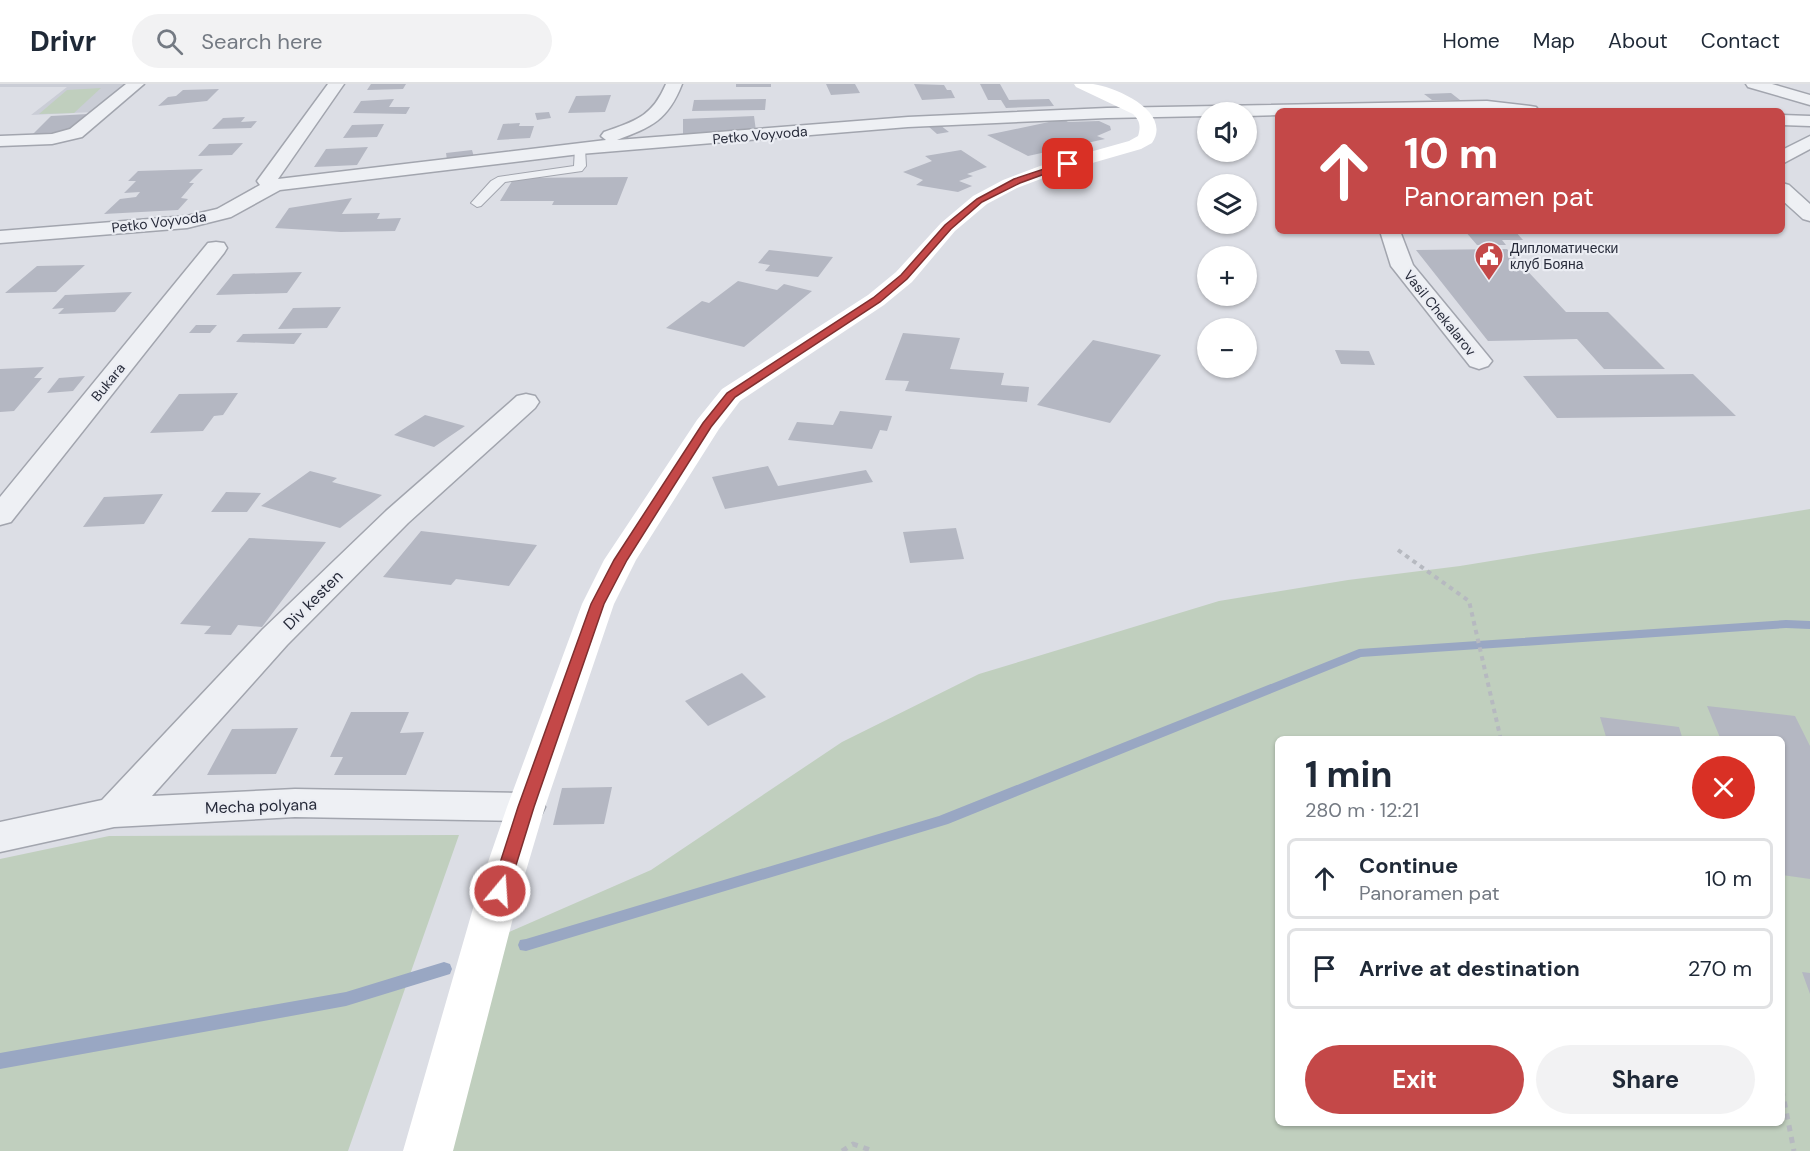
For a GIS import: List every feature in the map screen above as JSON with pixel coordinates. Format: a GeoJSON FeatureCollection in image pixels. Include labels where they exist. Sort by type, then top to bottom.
{"type":"FeatureCollection","features":[{"type":"Feature","properties":{"kind":"main road"},"geometry":{"type":"LineString","coordinates":[[428,1151],[483,947],[526,807],[598,604],[620,560],[707,426],[731,395],[876,300],[904,277],[948,227],[988,195],[1047,170],[1146,139],[1150,127],[1148,119],[1142,112],[1082,84]]}},
{"type":"Feature","properties":{"kind":"street"},"geometry":{"type":"LineString","coordinates":[[0,141],[52,139],[76,133],[136,84]]}},
{"type":"Feature","properties":{"kind":"street"},"geometry":{"type":"LineString","coordinates":[[275,185],[267,181],[336,84]]}},
{"type":"Feature","properties":{"kind":"street"},"geometry":{"type":"LineString","coordinates":[[580,148],[652,120],[667,104],[674,84]]}},
{"type":"Feature","properties":{"kind":"street"},"geometry":{"type":"LineString","coordinates":[[1754,84],[1810,99]]}},
{"type":"Feature","properties":{"kind":"street"},"geometry":{"type":"LineString","coordinates":[[1475,89],[1516,108]]}},
{"type":"Feature","properties":{"kind":"street","name":"Petko Voyvoda"},"geometry":{"type":"LineString","coordinates":[[1372,108],[1487,106],[1501,108]]}},
{"type":"Feature","properties":{"kind":"street","name":"Petko Voyvoda"},"geometry":{"type":"LineString","coordinates":[[0,237],[187,222],[224,213],[275,185],[580,148],[908,122],[1142,112],[1275,110]]}},
{"type":"Feature","properties":{"kind":"street"},"geometry":{"type":"LineString","coordinates":[[1785,120],[1810,121]]}},
{"type":"Feature","properties":{"kind":"street"},"geometry":{"type":"LineString","coordinates":[[1785,156],[1810,141]]}},
{"type":"Feature","properties":{"kind":"street"},"geometry":{"type":"LineString","coordinates":[[1785,192],[1810,215]]}},
{"type":"Feature","properties":{"kind":"street","name":"Vasil Chekalarov"},"geometry":{"type":"LineString","coordinates":[[1391,234],[1402,266],[1479,361]]}},
{"type":"Feature","properties":{"kind":"street","name":"Bukara"},"geometry":{"type":"LineString","coordinates":[[0,516],[216,248]]}},
{"type":"Feature","properties":{"kind":"street","name":"Div kesten"},"geometry":{"type":"LineString","coordinates":[[114,813],[284,629],[397,517],[526,402]]}},
{"type":"Feature","properties":{"kind":"street","name":"Mecha polyana"},"geometry":{"type":"LineString","coordinates":[[0,837],[114,813],[295,803],[526,807]]}},
{"type":"Feature","properties":{"kind":"lane"},"geometry":{"type":"LineString","coordinates":[[477,203],[502,178],[578,169],[580,148]]}},
{"type":"Feature","properties":{"kind":"path"},"geometry":{"type":"LineString","coordinates":[[1398,550],[1469,601],[1500,736]]}},
{"type":"Feature","properties":{"kind":"path"},"geometry":{"type":"LineString","coordinates":[[1785,1105],[1794,1151]]}},
{"type":"Feature","properties":{"kind":"path"},"geometry":{"type":"LineString","coordinates":[[842,1151],[853,1144],[873,1151]]}},
{"type":"Feature","properties":{"kind":"shaded area"},"geometry":{"type":"Polygon","coordinates":[[[0,84],[130,84],[93,112],[31,115],[67,87],[0,87],[0,84]]]}},
{"type":"Feature","properties":{"kind":"green space"},"geometry":{"type":"Polygon","coordinates":[[[101,88],[74,113],[39,114],[67,90],[101,88]]]}},
{"type":"Feature","properties":{"kind":"green space"},"geometry":{"type":"Polygon","coordinates":[[[1810,509],[1810,1151],[446,1151],[507,933],[651,870],[842,742],[979,674],[1219,601],[1348,580],[1460,566],[1810,509]]]}},
{"type":"Feature","properties":{"kind":"green space"},"geometry":{"type":"Polygon","coordinates":[[[459,835],[348,1151],[0,1151],[0,859],[109,836],[459,835]]]}},
{"type":"Feature","properties":{"kind":"building"},"geometry":{"type":"Polygon","coordinates":[[[371,84],[406,84],[403,89],[367,90],[371,84]]]}},
{"type":"Feature","properties":{"kind":"building"},"geometry":{"type":"Polygon","coordinates":[[[736,84],[771,84],[771,87],[736,87],[736,84]]]}},
{"type":"Feature","properties":{"kind":"building"},"geometry":{"type":"Polygon","coordinates":[[[826,84],[855,84],[860,93],[831,95],[826,84]]]}},
{"type":"Feature","properties":{"kind":"building"},"geometry":{"type":"Polygon","coordinates":[[[914,84],[944,85],[947,90],[951,90],[955,98],[922,100],[914,84]]]}},
{"type":"Feature","properties":{"kind":"building"},"geometry":{"type":"Polygon","coordinates":[[[980,84],[1000,84],[1009,100],[1049,99],[1054,106],[1006,108],[1001,100],[988,100],[980,84]]]}},
{"type":"Feature","properties":{"kind":"building"},"geometry":{"type":"Polygon","coordinates":[[[219,89],[207,101],[158,106],[168,97],[176,96],[183,90],[219,89]]]}},
{"type":"Feature","properties":{"kind":"building"},"geometry":{"type":"Polygon","coordinates":[[[1451,93],[1460,100],[1432,100],[1424,94],[1451,93]]]}},
{"type":"Feature","properties":{"kind":"building"},"geometry":{"type":"Polygon","coordinates":[[[611,95],[605,112],[568,113],[576,96],[611,95]]]}},
{"type":"Feature","properties":{"kind":"building"},"geometry":{"type":"Polygon","coordinates":[[[394,99],[389,107],[410,107],[406,114],[353,113],[361,101],[394,99]]]}},
{"type":"Feature","properties":{"kind":"building"},"geometry":{"type":"Polygon","coordinates":[[[766,99],[765,110],[692,111],[694,100],[766,99]]]}},
{"type":"Feature","properties":{"kind":"building"},"geometry":{"type":"Polygon","coordinates":[[[549,112],[551,118],[537,120],[535,113],[549,112]]]}},
{"type":"Feature","properties":{"kind":"building"},"geometry":{"type":"Polygon","coordinates":[[[88,114],[70,133],[32,135],[51,116],[88,114]]]}},
{"type":"Feature","properties":{"kind":"building"},"geometry":{"type":"Polygon","coordinates":[[[754,116],[756,131],[683,134],[683,119],[754,116]]]}},
{"type":"Feature","properties":{"kind":"building"},"geometry":{"type":"Polygon","coordinates":[[[245,117],[241,122],[257,121],[251,128],[212,129],[223,118],[245,117]]]}},
{"type":"Feature","properties":{"kind":"building"},"geometry":{"type":"Polygon","coordinates":[[[1063,119],[1068,122],[1099,121],[1110,126],[1111,130],[1097,136],[1105,139],[1028,156],[987,135],[1063,119]]]}},
{"type":"Feature","properties":{"kind":"building"},"geometry":{"type":"Polygon","coordinates":[[[520,123],[519,126],[534,126],[530,138],[497,140],[503,124],[520,123]]]}},
{"type":"Feature","properties":{"kind":"building"},"geometry":{"type":"Polygon","coordinates":[[[384,124],[377,137],[343,138],[352,125],[384,124]]]}},
{"type":"Feature","properties":{"kind":"building"},"geometry":{"type":"Polygon","coordinates":[[[940,125],[949,132],[937,134],[928,126],[940,125]]]}},
{"type":"Feature","properties":{"kind":"building"},"geometry":{"type":"Polygon","coordinates":[[[243,143],[232,155],[198,156],[209,144],[243,143]]]}},
{"type":"Feature","properties":{"kind":"building"},"geometry":{"type":"Polygon","coordinates":[[[368,147],[357,165],[314,167],[326,149],[368,147]]]}},
{"type":"Feature","properties":{"kind":"building"},"geometry":{"type":"Polygon","coordinates":[[[472,150],[474,157],[447,160],[446,153],[472,150]]]}},
{"type":"Feature","properties":{"kind":"building"},"geometry":{"type":"Polygon","coordinates":[[[961,150],[987,167],[967,174],[973,176],[959,181],[972,186],[958,192],[916,185],[923,180],[903,172],[932,161],[925,156],[961,150]]]}},
{"type":"Feature","properties":{"kind":"building"},"geometry":{"type":"Polygon","coordinates":[[[203,169],[189,183],[194,183],[181,198],[188,199],[178,210],[104,214],[120,199],[136,197],[140,192],[124,193],[136,181],[128,181],[138,171],[203,169]]]}},
{"type":"Feature","properties":{"kind":"building"},"geometry":{"type":"Polygon","coordinates":[[[628,177],[617,205],[552,205],[554,201],[500,201],[514,178],[628,177]]]}},
{"type":"Feature","properties":{"kind":"building"},"geometry":{"type":"Polygon","coordinates":[[[352,198],[342,214],[380,213],[377,219],[401,218],[395,231],[341,232],[275,228],[289,208],[352,198]]]}},
{"type":"Feature","properties":{"kind":"building"},"geometry":{"type":"Polygon","coordinates":[[[1468,234],[1518,234],[1523,240],[1502,240],[1506,245],[1477,245],[1468,234]]]}},
{"type":"Feature","properties":{"kind":"building","name":"Дипломатически клуб Бояна"},"geometry":{"type":"Polygon","coordinates":[[[1507,249],[1566,312],[1608,312],[1665,369],[1604,369],[1577,339],[1488,341],[1416,250],[1507,249]]]}},
{"type":"Feature","properties":{"kind":"building"},"geometry":{"type":"Polygon","coordinates":[[[769,250],[833,257],[818,277],[765,271],[770,265],[758,263],[769,250]]]}},
{"type":"Feature","properties":{"kind":"building"},"geometry":{"type":"Polygon","coordinates":[[[85,265],[56,292],[5,293],[37,266],[85,265]]]}},
{"type":"Feature","properties":{"kind":"building"},"geometry":{"type":"Polygon","coordinates":[[[302,272],[287,293],[216,295],[233,274],[302,272]]]}},
{"type":"Feature","properties":{"kind":"building"},"geometry":{"type":"Polygon","coordinates":[[[738,281],[777,290],[784,284],[812,291],[744,347],[666,328],[702,301],[709,303],[738,281]]]}},
{"type":"Feature","properties":{"kind":"building"},"geometry":{"type":"Polygon","coordinates":[[[132,292],[115,312],[58,314],[64,308],[52,309],[65,295],[132,292]]]}},
{"type":"Feature","properties":{"kind":"building"},"geometry":{"type":"Polygon","coordinates":[[[341,307],[327,328],[278,329],[293,308],[341,307]]]}},
{"type":"Feature","properties":{"kind":"building"},"geometry":{"type":"Polygon","coordinates":[[[196,325],[217,325],[210,333],[189,333],[196,325]]]}},
{"type":"Feature","properties":{"kind":"building"},"geometry":{"type":"Polygon","coordinates":[[[302,333],[294,344],[236,342],[243,334],[302,333]]]}},
{"type":"Feature","properties":{"kind":"building"},"geometry":{"type":"Polygon","coordinates":[[[903,333],[960,338],[950,369],[1004,373],[1001,385],[1029,387],[1027,402],[905,391],[909,381],[885,380],[903,333]]]}},
{"type":"Feature","properties":{"kind":"building"},"geometry":{"type":"Polygon","coordinates":[[[1093,340],[1161,355],[1110,423],[1037,405],[1093,340]]]}},
{"type":"Feature","properties":{"kind":"building"},"geometry":{"type":"Polygon","coordinates":[[[1335,350],[1369,351],[1375,365],[1341,364],[1335,350]]]}},
{"type":"Feature","properties":{"kind":"building"},"geometry":{"type":"Polygon","coordinates":[[[44,367],[34,378],[42,378],[14,411],[0,412],[0,369],[44,367]]]}},
{"type":"Feature","properties":{"kind":"building"},"geometry":{"type":"Polygon","coordinates":[[[1693,374],[1736,416],[1557,418],[1523,376],[1693,374]]]}},
{"type":"Feature","properties":{"kind":"building"},"geometry":{"type":"Polygon","coordinates":[[[85,376],[73,391],[47,393],[59,378],[85,376]]]}},
{"type":"Feature","properties":{"kind":"building"},"geometry":{"type":"Polygon","coordinates":[[[238,393],[223,415],[214,416],[203,431],[150,433],[179,394],[238,393]]]}},
{"type":"Feature","properties":{"kind":"building"},"geometry":{"type":"Polygon","coordinates":[[[840,411],[892,416],[887,431],[880,430],[872,449],[788,440],[797,422],[833,425],[840,411]]]}},
{"type":"Feature","properties":{"kind":"building"},"geometry":{"type":"Polygon","coordinates":[[[425,415],[465,426],[434,447],[394,435],[425,415]]]}},
{"type":"Feature","properties":{"kind":"building"},"geometry":{"type":"Polygon","coordinates":[[[768,466],[778,486],[866,470],[873,482],[725,509],[712,477],[768,466]]]}},
{"type":"Feature","properties":{"kind":"building"},"geometry":{"type":"Polygon","coordinates":[[[310,471],[337,478],[332,482],[382,495],[340,528],[261,506],[310,471]]]}},
{"type":"Feature","properties":{"kind":"building"},"geometry":{"type":"Polygon","coordinates":[[[226,492],[261,493],[247,512],[211,512],[226,492]]]}},
{"type":"Feature","properties":{"kind":"building"},"geometry":{"type":"Polygon","coordinates":[[[163,494],[144,524],[83,527],[104,497],[163,494]]]}},
{"type":"Feature","properties":{"kind":"building"},"geometry":{"type":"Polygon","coordinates":[[[956,528],[964,559],[910,563],[903,532],[956,528]]]}},
{"type":"Feature","properties":{"kind":"building"},"geometry":{"type":"Polygon","coordinates":[[[421,531],[537,545],[509,586],[456,579],[451,585],[383,577],[421,531]]]}},
{"type":"Feature","properties":{"kind":"building"},"geometry":{"type":"Polygon","coordinates":[[[249,538],[326,542],[262,627],[238,625],[231,635],[204,634],[211,626],[180,624],[249,538]]]}},
{"type":"Feature","properties":{"kind":"building"},"geometry":{"type":"Polygon","coordinates":[[[742,673],[766,697],[708,726],[685,701],[742,673]]]}},
{"type":"Feature","properties":{"kind":"building"},"geometry":{"type":"Polygon","coordinates":[[[1707,706],[1795,716],[1810,746],[1810,879],[1785,875],[1785,736],[1719,736],[1707,706]]]}},
{"type":"Feature","properties":{"kind":"building"},"geometry":{"type":"Polygon","coordinates":[[[351,712],[409,712],[400,733],[424,732],[406,775],[334,775],[343,757],[330,757],[351,712]]]}},
{"type":"Feature","properties":{"kind":"building"},"geometry":{"type":"Polygon","coordinates":[[[1600,717],[1679,727],[1682,736],[1606,736],[1600,717]]]}},
{"type":"Feature","properties":{"kind":"building"},"geometry":{"type":"Polygon","coordinates":[[[298,728],[276,774],[207,775],[232,729],[298,728]]]}},
{"type":"Feature","properties":{"kind":"building"},"geometry":{"type":"Polygon","coordinates":[[[612,787],[604,824],[553,825],[562,788],[612,787]]]}},
{"type":"Feature","properties":{"kind":"building"},"geometry":{"type":"Polygon","coordinates":[[[1802,972],[1810,973],[1810,994],[1802,972]]]}},
{"type":"Feature","properties":{"kind":"waterway"},"geometry":{"type":"LineString","coordinates":[[526,945],[943,820],[1359,653],[1786,624],[1810,625]]}},
{"type":"Feature","properties":{"kind":"waterway"},"geometry":{"type":"LineString","coordinates":[[0,1061],[346,999],[444,969]]}},
{"type":"Feature","properties":{"kind":"place","name":"Дипломатически клуб Бояна"},"geometry":{"type":"Point","coordinates":[1489,282]}},
{"type":"Feature","properties":{"kind":"route"},"geometry":{"type":"LineString","coordinates":[[500,891],[526,807],[598,604],[620,560],[707,426],[731,395],[876,300],[904,277],[948,227],[980,200],[1017,181],[1068,164]]}}]}
